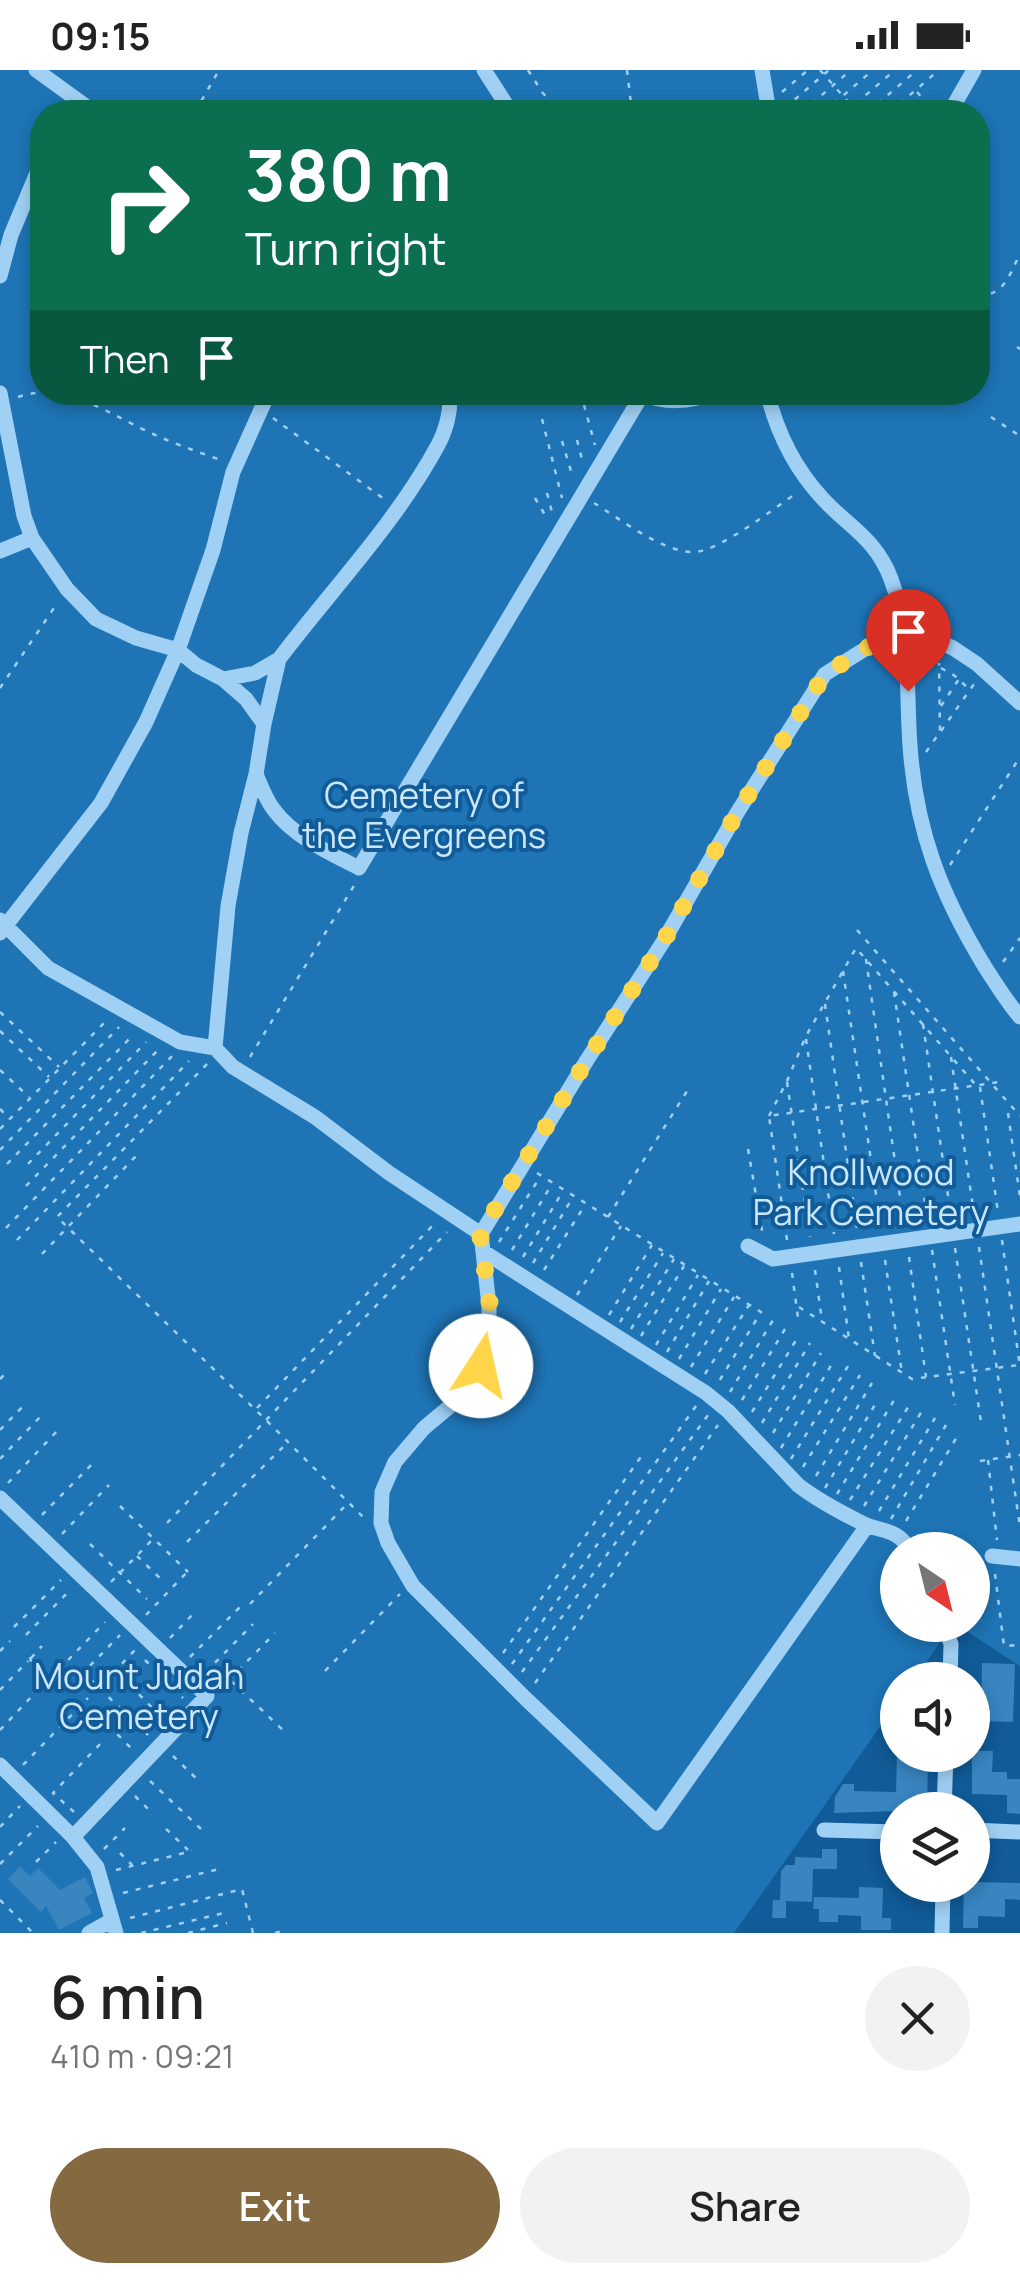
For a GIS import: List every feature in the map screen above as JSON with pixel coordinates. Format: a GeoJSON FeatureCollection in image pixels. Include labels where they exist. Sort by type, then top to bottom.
{"type":"FeatureCollection","features":[{"type":"Feature","properties":{"kind":"street"},"geometry":{"type":"LineString","coordinates":[[36,70],[80,100]]}},
{"type":"Feature","properties":{"kind":"street"},"geometry":{"type":"LineString","coordinates":[[484,70],[503,100]]}},
{"type":"Feature","properties":{"kind":"street"},"geometry":{"type":"LineString","coordinates":[[762,70],[766,100]]}},
{"type":"Feature","properties":{"kind":"street"},"geometry":{"type":"LineString","coordinates":[[957,100],[974,70]]}},
{"type":"Feature","properties":{"kind":"street"},"geometry":{"type":"LineString","coordinates":[[0,276],[30,191]]}},
{"type":"Feature","properties":{"kind":"street"},"geometry":{"type":"LineString","coordinates":[[0,392],[24,516],[32,538],[67,589],[96,619],[136,638],[178,650],[196,665],[224,679],[246,699],[264,724]]}},
{"type":"Feature","properties":{"kind":"street"},"geometry":{"type":"LineString","coordinates":[[264,405],[236,465],[213,550],[178,650],[146,722],[101,803],[2,926],[48,968],[151,1026],[213,1048],[233,1067],[314,1117],[480,1234],[490,1251],[718,1398],[811,1495],[889,1532]]}},
{"type":"Feature","properties":{"kind":"street"},"geometry":{"type":"LineString","coordinates":[[224,679],[254,673],[279,659],[397,508],[440,442],[452,405]]}},
{"type":"Feature","properties":{"kind":"street"},"geometry":{"type":"LineString","coordinates":[[256,774],[274,810],[298,832],[359,868],[557,520],[580,498],[634,405]]}},
{"type":"Feature","properties":{"kind":"street"},"geometry":{"type":"LineString","coordinates":[[771,405],[780,438],[793,460],[823,499],[877,549],[891,578],[902,615],[910,745],[924,836],[939,882],[968,939],[1020,1017]]}},
{"type":"Feature","properties":{"kind":"street"},"geometry":{"type":"LineString","coordinates":[[0,551],[32,538]]}},
{"type":"Feature","properties":{"kind":"street"},"geometry":{"type":"LineString","coordinates":[[480,1234],[825,674],[886,636],[904,634],[930,638],[953,648],[1020,703]]}},
{"type":"Feature","properties":{"kind":"street"},"geometry":{"type":"LineString","coordinates":[[213,1048],[228,906],[279,659]]}},
{"type":"Feature","properties":{"kind":"street"},"geometry":{"type":"LineString","coordinates":[[748,1246],[773,1259],[1020,1224]]}},
{"type":"Feature","properties":{"kind":"street"},"geometry":{"type":"LineString","coordinates":[[490,1251],[488,1332],[481,1366],[461,1396],[424,1428],[395,1462],[382,1492],[381,1523],[411,1582],[656,1824],[864,1519]]}},
{"type":"Feature","properties":{"kind":"street"},"geometry":{"type":"LineString","coordinates":[[0,1495],[207,1696],[72,1834]]}},
{"type":"Feature","properties":{"kind":"street"},"geometry":{"type":"LineString","coordinates":[[996,1556],[1020,1559]]}},
{"type":"Feature","properties":{"kind":"street"},"geometry":{"type":"LineString","coordinates":[[6,1771],[72,1834],[97,1867],[116,1924],[89,1933]]}},
{"type":"Feature","properties":{"kind":"street"},"geometry":{"type":"LineString","coordinates":[[824,1830],[880,1832]]}},
{"type":"Feature","properties":{"kind":"street"},"geometry":{"type":"LineString","coordinates":[[990,1831],[1020,1832]]}},
{"type":"Feature","properties":{"kind":"street"},"geometry":{"type":"LineString","coordinates":[[942,1933],[943,1902]]}},
{"type":"Feature","properties":{"kind":"path"},"geometry":{"type":"LineString","coordinates":[[201,100],[220,70]]}},
{"type":"Feature","properties":{"kind":"path"},"geometry":{"type":"LineString","coordinates":[[528,70],[549,100]]}},
{"type":"Feature","properties":{"kind":"path"},"geometry":{"type":"LineString","coordinates":[[628,70],[631,100]]}},
{"type":"Feature","properties":{"kind":"path"},"geometry":{"type":"LineString","coordinates":[[776,97],[808,70]]}},
{"type":"Feature","properties":{"kind":"path"},"geometry":{"type":"LineString","coordinates":[[793,100],[829,70]]}},
{"type":"Feature","properties":{"kind":"path"},"geometry":{"type":"LineString","coordinates":[[816,100],[851,70]]}},
{"type":"Feature","properties":{"kind":"path"},"geometry":{"type":"LineString","coordinates":[[838,100],[873,70]]}},
{"type":"Feature","properties":{"kind":"path"},"geometry":{"type":"LineString","coordinates":[[860,100],[895,70]]}},
{"type":"Feature","properties":{"kind":"path"},"geometry":{"type":"LineString","coordinates":[[882,100],[917,70]]}},
{"type":"Feature","properties":{"kind":"path"},"geometry":{"type":"LineString","coordinates":[[904,100],[940,70]]}},
{"type":"Feature","properties":{"kind":"path"},"geometry":{"type":"LineString","coordinates":[[822,72],[846,100]]}},
{"type":"Feature","properties":{"kind":"path"},"geometry":{"type":"LineString","coordinates":[[916,90],[925,100]]}},
{"type":"Feature","properties":{"kind":"path"},"geometry":{"type":"LineString","coordinates":[[990,295],[1003,287],[1020,254]]}},
{"type":"Feature","properties":{"kind":"path"},"geometry":{"type":"LineString","coordinates":[[1,403],[30,394]]}},
{"type":"Feature","properties":{"kind":"path"},"geometry":{"type":"LineString","coordinates":[[95,405],[168,441],[236,465]]}},
{"type":"Feature","properties":{"kind":"path"},"geometry":{"type":"LineString","coordinates":[[584,405],[600,465]]}},
{"type":"Feature","properties":{"kind":"path"},"geometry":{"type":"LineString","coordinates":[[262,410],[397,508]]}},
{"type":"Feature","properties":{"kind":"path"},"geometry":{"type":"LineString","coordinates":[[992,417],[1020,436]]}},
{"type":"Feature","properties":{"kind":"path"},"geometry":{"type":"LineString","coordinates":[[542,419],[557,520]]}},
{"type":"Feature","properties":{"kind":"path"},"geometry":{"type":"LineString","coordinates":[[562,442],[580,498],[662,544],[692,552],[712,547],[811,484]]}},
{"type":"Feature","properties":{"kind":"path"},"geometry":{"type":"LineString","coordinates":[[547,493],[557,520]]}},
{"type":"Feature","properties":{"kind":"path"},"geometry":{"type":"LineString","coordinates":[[535,498],[557,520]]}},
{"type":"Feature","properties":{"kind":"path"},"geometry":{"type":"LineString","coordinates":[[0,688],[67,589]]}},
{"type":"Feature","properties":{"kind":"path"},"geometry":{"type":"LineString","coordinates":[[940,732],[940,666],[970,690]]}},
{"type":"Feature","properties":{"kind":"path"},"geometry":{"type":"LineString","coordinates":[[919,761],[984,670]]}},
{"type":"Feature","properties":{"kind":"path"},"geometry":{"type":"LineString","coordinates":[[940,707],[959,679]]}},
{"type":"Feature","properties":{"kind":"path"},"geometry":{"type":"LineString","coordinates":[[945,874],[1020,757]]}},
{"type":"Feature","properties":{"kind":"path"},"geometry":{"type":"LineString","coordinates":[[241,1072],[356,882],[359,868]]}},
{"type":"Feature","properties":{"kind":"path"},"geometry":{"type":"LineString","coordinates":[[858,930],[1020,1116]]}},
{"type":"Feature","properties":{"kind":"path"},"geometry":{"type":"LineString","coordinates":[[996,972],[1020,938]]}},
{"type":"Feature","properties":{"kind":"path"},"geometry":{"type":"LineString","coordinates":[[798,1318],[769,1116],[806,1036],[856,948],[976,1086]]}},
{"type":"Feature","properties":{"kind":"path"},"geometry":{"type":"LineString","coordinates":[[866,959],[926,1378]]}},
{"type":"Feature","properties":{"kind":"path"},"geometry":{"type":"LineString","coordinates":[[843,970],[902,1373]]}},
{"type":"Feature","properties":{"kind":"path"},"geometry":{"type":"LineString","coordinates":[[894,992],[954,1405]]}},
{"type":"Feature","properties":{"kind":"path"},"geometry":{"type":"LineString","coordinates":[[824,1003],[875,1356]]}},
{"type":"Feature","properties":{"kind":"path"},"geometry":{"type":"LineString","coordinates":[[0,1012],[60,1068]]}},
{"type":"Feature","properties":{"kind":"path"},"geometry":{"type":"LineString","coordinates":[[0,1130],[60,1068],[151,1026]]}},
{"type":"Feature","properties":{"kind":"path"},"geometry":{"type":"LineString","coordinates":[[0,1150],[151,1026]]}},
{"type":"Feature","properties":{"kind":"path"},"geometry":{"type":"LineString","coordinates":[[28,1164],[151,1026]]}},
{"type":"Feature","properties":{"kind":"path"},"geometry":{"type":"LineString","coordinates":[[7,1164],[151,1026]]}},
{"type":"Feature","properties":{"kind":"path"},"geometry":{"type":"LineString","coordinates":[[26,1186],[151,1026]]}},
{"type":"Feature","properties":{"kind":"path"},"geometry":{"type":"LineString","coordinates":[[6,1228],[151,1026]]}},
{"type":"Feature","properties":{"kind":"path"},"geometry":{"type":"LineString","coordinates":[[0,1031],[50,1078]]}},
{"type":"Feature","properties":{"kind":"path"},"geometry":{"type":"LineString","coordinates":[[806,1036],[850,1339]]}},
{"type":"Feature","properties":{"kind":"path"},"geometry":{"type":"LineString","coordinates":[[213,1048],[57,1217],[388,1543]]}},
{"type":"Feature","properties":{"kind":"path"},"geometry":{"type":"LineString","coordinates":[[18,1240],[213,1048]]}},
{"type":"Feature","properties":{"kind":"path"},"geometry":{"type":"LineString","coordinates":[[952,1057],[1020,1528]]}},
{"type":"Feature","properties":{"kind":"path"},"geometry":{"type":"LineString","coordinates":[[0,1070],[30,1098]]}},
{"type":"Feature","properties":{"kind":"path"},"geometry":{"type":"LineString","coordinates":[[787,1080],[822,1322]]}},
{"type":"Feature","properties":{"kind":"path"},"geometry":{"type":"LineString","coordinates":[[769,1116],[1000,1082]]}},
{"type":"Feature","properties":{"kind":"path"},"geometry":{"type":"LineString","coordinates":[[608,1217],[688,1088]]}},
{"type":"Feature","properties":{"kind":"path"},"geometry":{"type":"LineString","coordinates":[[0,1109],[10,1119]]}},
{"type":"Feature","properties":{"kind":"path"},"geometry":{"type":"LineString","coordinates":[[1008,1113],[1020,1197]]}},
{"type":"Feature","properties":{"kind":"path"},"geometry":{"type":"LineString","coordinates":[[748,1149],[766,1255]]}},
{"type":"Feature","properties":{"kind":"path"},"geometry":{"type":"LineString","coordinates":[[42,1254],[136,1156]]}},
{"type":"Feature","properties":{"kind":"path"},"geometry":{"type":"LineString","coordinates":[[523,1165],[761,1312],[718,1398],[525,1698]]}},
{"type":"Feature","properties":{"kind":"path"},"geometry":{"type":"LineString","coordinates":[[490,1251],[541,1176]]}},
{"type":"Feature","properties":{"kind":"path"},"geometry":{"type":"LineString","coordinates":[[507,1258],[552,1183]]}},
{"type":"Feature","properties":{"kind":"path"},"geometry":{"type":"LineString","coordinates":[[518,1265],[563,1190]]}},
{"type":"Feature","properties":{"kind":"path"},"geometry":{"type":"LineString","coordinates":[[528,1272],[574,1196]]}},
{"type":"Feature","properties":{"kind":"path"},"geometry":{"type":"LineString","coordinates":[[539,1278],[586,1204]]}},
{"type":"Feature","properties":{"kind":"path"},"geometry":{"type":"LineString","coordinates":[[256,1409],[453,1216]]}},
{"type":"Feature","properties":{"kind":"path"},"geometry":{"type":"LineString","coordinates":[[167,1523],[453,1216]]}},
{"type":"Feature","properties":{"kind":"path"},"geometry":{"type":"LineString","coordinates":[[573,1300],[621,1225]]}},
{"type":"Feature","properties":{"kind":"path"},"geometry":{"type":"LineString","coordinates":[[606,1321],[652,1244]]}},
{"type":"Feature","properties":{"kind":"path"},"geometry":{"type":"LineString","coordinates":[[625,1339],[664,1252]]}},
{"type":"Feature","properties":{"kind":"path"},"geometry":{"type":"LineString","coordinates":[[625,1339],[674,1258]]}},
{"type":"Feature","properties":{"kind":"path"},"geometry":{"type":"LineString","coordinates":[[625,1339],[684,1264]]}},
{"type":"Feature","properties":{"kind":"path"},"geometry":{"type":"LineString","coordinates":[[666,1368],[699,1273]]}},
{"type":"Feature","properties":{"kind":"path"},"geometry":{"type":"LineString","coordinates":[[666,1368],[710,1280]]}},
{"type":"Feature","properties":{"kind":"path"},"geometry":{"type":"LineString","coordinates":[[666,1368],[722,1288]]}},
{"type":"Feature","properties":{"kind":"path"},"geometry":{"type":"LineString","coordinates":[[666,1368],[734,1295]]}},
{"type":"Feature","properties":{"kind":"path"},"geometry":{"type":"LineString","coordinates":[[718,1398],[749,1304]]}},
{"type":"Feature","properties":{"kind":"path"},"geometry":{"type":"LineString","coordinates":[[796,1305],[912,1380],[1020,1364]]}},
{"type":"Feature","properties":{"kind":"path"},"geometry":{"type":"LineString","coordinates":[[503,1677],[718,1398],[773,1320]]}},
{"type":"Feature","properties":{"kind":"path"},"geometry":{"type":"LineString","coordinates":[[503,1677],[718,1398],[785,1328]]}},
{"type":"Feature","properties":{"kind":"path"},"geometry":{"type":"LineString","coordinates":[[747,1419],[798,1337]]}},
{"type":"Feature","properties":{"kind":"path"},"geometry":{"type":"LineString","coordinates":[[757,1430],[810,1343]]}},
{"type":"Feature","properties":{"kind":"path"},"geometry":{"type":"LineString","coordinates":[[768,1442],[822,1353]]}},
{"type":"Feature","properties":{"kind":"path"},"geometry":{"type":"LineString","coordinates":[[778,1454],[835,1359]]}},
{"type":"Feature","properties":{"kind":"path"},"geometry":{"type":"LineString","coordinates":[[788,1464],[848,1366]]}},
{"type":"Feature","properties":{"kind":"path"},"geometry":{"type":"LineString","coordinates":[[798,1475],[860,1375]]}},
{"type":"Feature","properties":{"kind":"path"},"geometry":{"type":"LineString","coordinates":[[810,1485],[872,1383]]}},
{"type":"Feature","properties":{"kind":"path"},"geometry":{"type":"LineString","coordinates":[[833,1500],[896,1398]]}},
{"type":"Feature","properties":{"kind":"path"},"geometry":{"type":"LineString","coordinates":[[0,1430],[26,1402]]}},
{"type":"Feature","properties":{"kind":"path"},"geometry":{"type":"LineString","coordinates":[[822,1493],[876,1404]]}},
{"type":"Feature","properties":{"kind":"path"},"geometry":{"type":"LineString","coordinates":[[847,1506],[910,1404]]}},
{"type":"Feature","properties":{"kind":"path"},"geometry":{"type":"LineString","coordinates":[[864,1519],[922,1411]]}},
{"type":"Feature","properties":{"kind":"path"},"geometry":{"type":"LineString","coordinates":[[0,1459],[41,1416]]}},
{"type":"Feature","properties":{"kind":"path"},"geometry":{"type":"LineString","coordinates":[[864,1519],[876,1516],[935,1418]]}},
{"type":"Feature","properties":{"kind":"path"},"geometry":{"type":"LineString","coordinates":[[892,1532],[946,1425]]}},
{"type":"Feature","properties":{"kind":"path"},"geometry":{"type":"LineString","coordinates":[[0,1495],[59,1429]]}},
{"type":"Feature","properties":{"kind":"path"},"geometry":{"type":"LineString","coordinates":[[892,1532],[960,1432]]}},
{"type":"Feature","properties":{"kind":"path"},"geometry":{"type":"LineString","coordinates":[[186,1542],[288,1442]]}},
{"type":"Feature","properties":{"kind":"path"},"geometry":{"type":"LineString","coordinates":[[503,1677],[645,1450]]}},
{"type":"Feature","properties":{"kind":"path"},"geometry":{"type":"LineString","coordinates":[[980,1461],[1020,1456]]}},
{"type":"Feature","properties":{"kind":"path"},"geometry":{"type":"LineString","coordinates":[[988,1460],[1004,1646],[1020,1645]]}},
{"type":"Feature","properties":{"kind":"path"},"geometry":{"type":"LineString","coordinates":[[30,1527],[95,1461]]}},
{"type":"Feature","properties":{"kind":"path"},"geometry":{"type":"LineString","coordinates":[[50,1546],[109,1485]]}},
{"type":"Feature","properties":{"kind":"path"},"geometry":{"type":"LineString","coordinates":[[250,1604],[348,1502]]}},
{"type":"Feature","properties":{"kind":"path"},"geometry":{"type":"LineString","coordinates":[[81,1675],[137,1629],[189,1570],[120,1506]]}},
{"type":"Feature","properties":{"kind":"path"},"geometry":{"type":"LineString","coordinates":[[100,1594],[154,1538]]}},
{"type":"Feature","properties":{"kind":"path"},"geometry":{"type":"LineString","coordinates":[[90,1544],[147,1599]]}},
{"type":"Feature","properties":{"kind":"path"},"geometry":{"type":"LineString","coordinates":[[136,1556],[165,1583]]}},
{"type":"Feature","properties":{"kind":"path"},"geometry":{"type":"LineString","coordinates":[[14,1626],[78,1572]]}},
{"type":"Feature","properties":{"kind":"path"},"geometry":{"type":"LineString","coordinates":[[26,1635],[78,1572]]}},
{"type":"Feature","properties":{"kind":"path"},"geometry":{"type":"LineString","coordinates":[[325,1672],[411,1582]]}},
{"type":"Feature","properties":{"kind":"path"},"geometry":{"type":"LineString","coordinates":[[179,1669],[241,1606]]}},
{"type":"Feature","properties":{"kind":"path"},"geometry":{"type":"LineString","coordinates":[[40,1688],[117,1610]]}},
{"type":"Feature","properties":{"kind":"path"},"geometry":{"type":"LineString","coordinates":[[159,1650],[195,1612]]}},
{"type":"Feature","properties":{"kind":"path"},"geometry":{"type":"LineString","coordinates":[[194,1684],[253,1624]]}},
{"type":"Feature","properties":{"kind":"path"},"geometry":{"type":"LineString","coordinates":[[114,1673],[137,1629]]}},
{"type":"Feature","properties":{"kind":"path"},"geometry":{"type":"LineString","coordinates":[[220,1689],[275,1633]]}},
{"type":"Feature","properties":{"kind":"path"},"geometry":{"type":"LineString","coordinates":[[0,1651],[10,1641]]}},
{"type":"Feature","properties":{"kind":"path"},"geometry":{"type":"LineString","coordinates":[[0,1690],[42,1646]]}},
{"type":"Feature","properties":{"kind":"path"},"geometry":{"type":"LineString","coordinates":[[145,1660],[194,1710]]}},
{"type":"Feature","properties":{"kind":"path"},"geometry":{"type":"LineString","coordinates":[[90,1679],[199,1781]]}},
{"type":"Feature","properties":{"kind":"path"},"geometry":{"type":"LineString","coordinates":[[230,1680],[284,1731]]}},
{"type":"Feature","properties":{"kind":"path"},"geometry":{"type":"LineString","coordinates":[[130,1685],[175,1730]]}},
{"type":"Feature","properties":{"kind":"path"},"geometry":{"type":"LineString","coordinates":[[0,1730],[34,1694]]}},
{"type":"Feature","properties":{"kind":"path"},"geometry":{"type":"LineString","coordinates":[[6,1771],[88,1698]]}},
{"type":"Feature","properties":{"kind":"path"},"geometry":{"type":"LineString","coordinates":[[100,1716],[201,1829]]}},
{"type":"Feature","properties":{"kind":"path"},"geometry":{"type":"LineString","coordinates":[[36,1862],[72,1834],[74,1811],[54,1793],[104,1740]]}},
{"type":"Feature","properties":{"kind":"path"},"geometry":{"type":"LineString","coordinates":[[122,1785],[150,1811]]}},
{"type":"Feature","properties":{"kind":"path"},"geometry":{"type":"LineString","coordinates":[[0,1827],[31,1796]]}},
{"type":"Feature","properties":{"kind":"path"},"geometry":{"type":"LineString","coordinates":[[0,1864],[49,1814]]}},
{"type":"Feature","properties":{"kind":"path"},"geometry":{"type":"LineString","coordinates":[[92,1861],[124,1828]]}},
{"type":"Feature","properties":{"kind":"path"},"geometry":{"type":"LineString","coordinates":[[107,1872],[191,1851],[166,1828]]}},
{"type":"Feature","properties":{"kind":"path"},"geometry":{"type":"LineString","coordinates":[[120,1852],[133,1866]]}},
{"type":"Feature","properties":{"kind":"path"},"geometry":{"type":"LineString","coordinates":[[112,1896],[218,1869]]}},
{"type":"Feature","properties":{"kind":"path"},"geometry":{"type":"LineString","coordinates":[[116,1924],[242,1889],[253,1933]]}},
{"type":"Feature","properties":{"kind":"path"},"geometry":{"type":"LineString","coordinates":[[0,1900],[33,1933]]}},
{"type":"Feature","properties":{"kind":"path"},"geometry":{"type":"LineString","coordinates":[[141,1933],[228,1912]]}},
{"type":"Feature","properties":{"kind":"path"},"geometry":{"type":"LineString","coordinates":[[188,1933],[227,1923]]}},
{"type":"Feature","properties":{"kind":"path"},"geometry":{"type":"LineString","coordinates":[[274,1933],[282,1931]]}},
{"type":"Feature","properties":{"kind":"green space","name":"Cemetery of the Evergreens"},"geometry":{"type":"Polygon","coordinates":[[[0,70],[1020,70],[1020,1666],[983,1642],[990,1642],[990,1532],[880,1532],[880,1642],[940,1642],[926,1662],[880,1662],[880,1727],[734,1933],[0,1933],[0,70]]]}},
{"type":"Feature","properties":{"kind":"building"},"geometry":{"type":"Polygon","coordinates":[[[990,1663],[1015,1664],[1013,1722],[990,1721],[990,1663]]]}},
{"type":"Feature","properties":{"kind":"building"},"geometry":{"type":"Polygon","coordinates":[[[993,1751],[992,1772],[1007,1772],[1007,1779],[1020,1779],[1020,1814],[1007,1813],[1007,1795],[972,1792],[972,1772],[990,1772],[993,1751]]]}},
{"type":"Feature","properties":{"kind":"building"},"geometry":{"type":"Polygon","coordinates":[[[897,1772],[928,1772],[927,1792],[896,1792],[897,1772]]]}},
{"type":"Feature","properties":{"kind":"building"},"geometry":{"type":"Polygon","coordinates":[[[843,1784],[854,1784],[854,1791],[896,1792],[880,1792],[880,1812],[834,1813],[835,1797],[843,1784]]]}},
{"type":"Feature","properties":{"kind":"building"},"geometry":{"type":"Polygon","coordinates":[[[822,1849],[837,1849],[837,1869],[813,1869],[812,1902],[786,1901],[786,1918],[772,1918],[773,1900],[780,1900],[781,1871],[786,1865],[795,1865],[795,1857],[822,1858],[822,1849]]]}},
{"type":"Feature","properties":{"kind":"building"},"geometry":{"type":"Polygon","coordinates":[[[20,1866],[30,1876],[38,1868],[60,1890],[85,1877],[93,1893],[84,1898],[92,1913],[59,1930],[46,1906],[41,1912],[8,1879],[20,1866]]]}},
{"type":"Feature","properties":{"kind":"building"},"geometry":{"type":"Polygon","coordinates":[[[990,1882],[1020,1883],[1020,1900],[1005,1899],[1005,1917],[978,1916],[978,1928],[963,1928],[964,1902],[990,1902],[990,1882]]]}},
{"type":"Feature","properties":{"kind":"building"},"geometry":{"type":"Polygon","coordinates":[[[859,1887],[880,1888],[882,1918],[891,1918],[891,1930],[861,1930],[861,1916],[838,1915],[838,1922],[819,1922],[819,1909],[813,1909],[814,1897],[859,1898],[859,1887]]]}},
{"type":"Feature","properties":{"kind":"route"},"geometry":{"type":"LineString","coordinates":[[481,1366],[490,1306],[480,1234],[663,942],[754,786],[825,674],[886,636],[904,634],[908,691]]}},
{"type":"Feature","properties":{"kind":"park label","name":"Knollwood Park Cemetery"},"geometry":{"type":"Point","coordinates":[871,1192]}},
{"type":"Feature","properties":{"kind":"park label","name":"Mount Judah Cemetery"},"geometry":{"type":"Point","coordinates":[139,1696]}}]}
